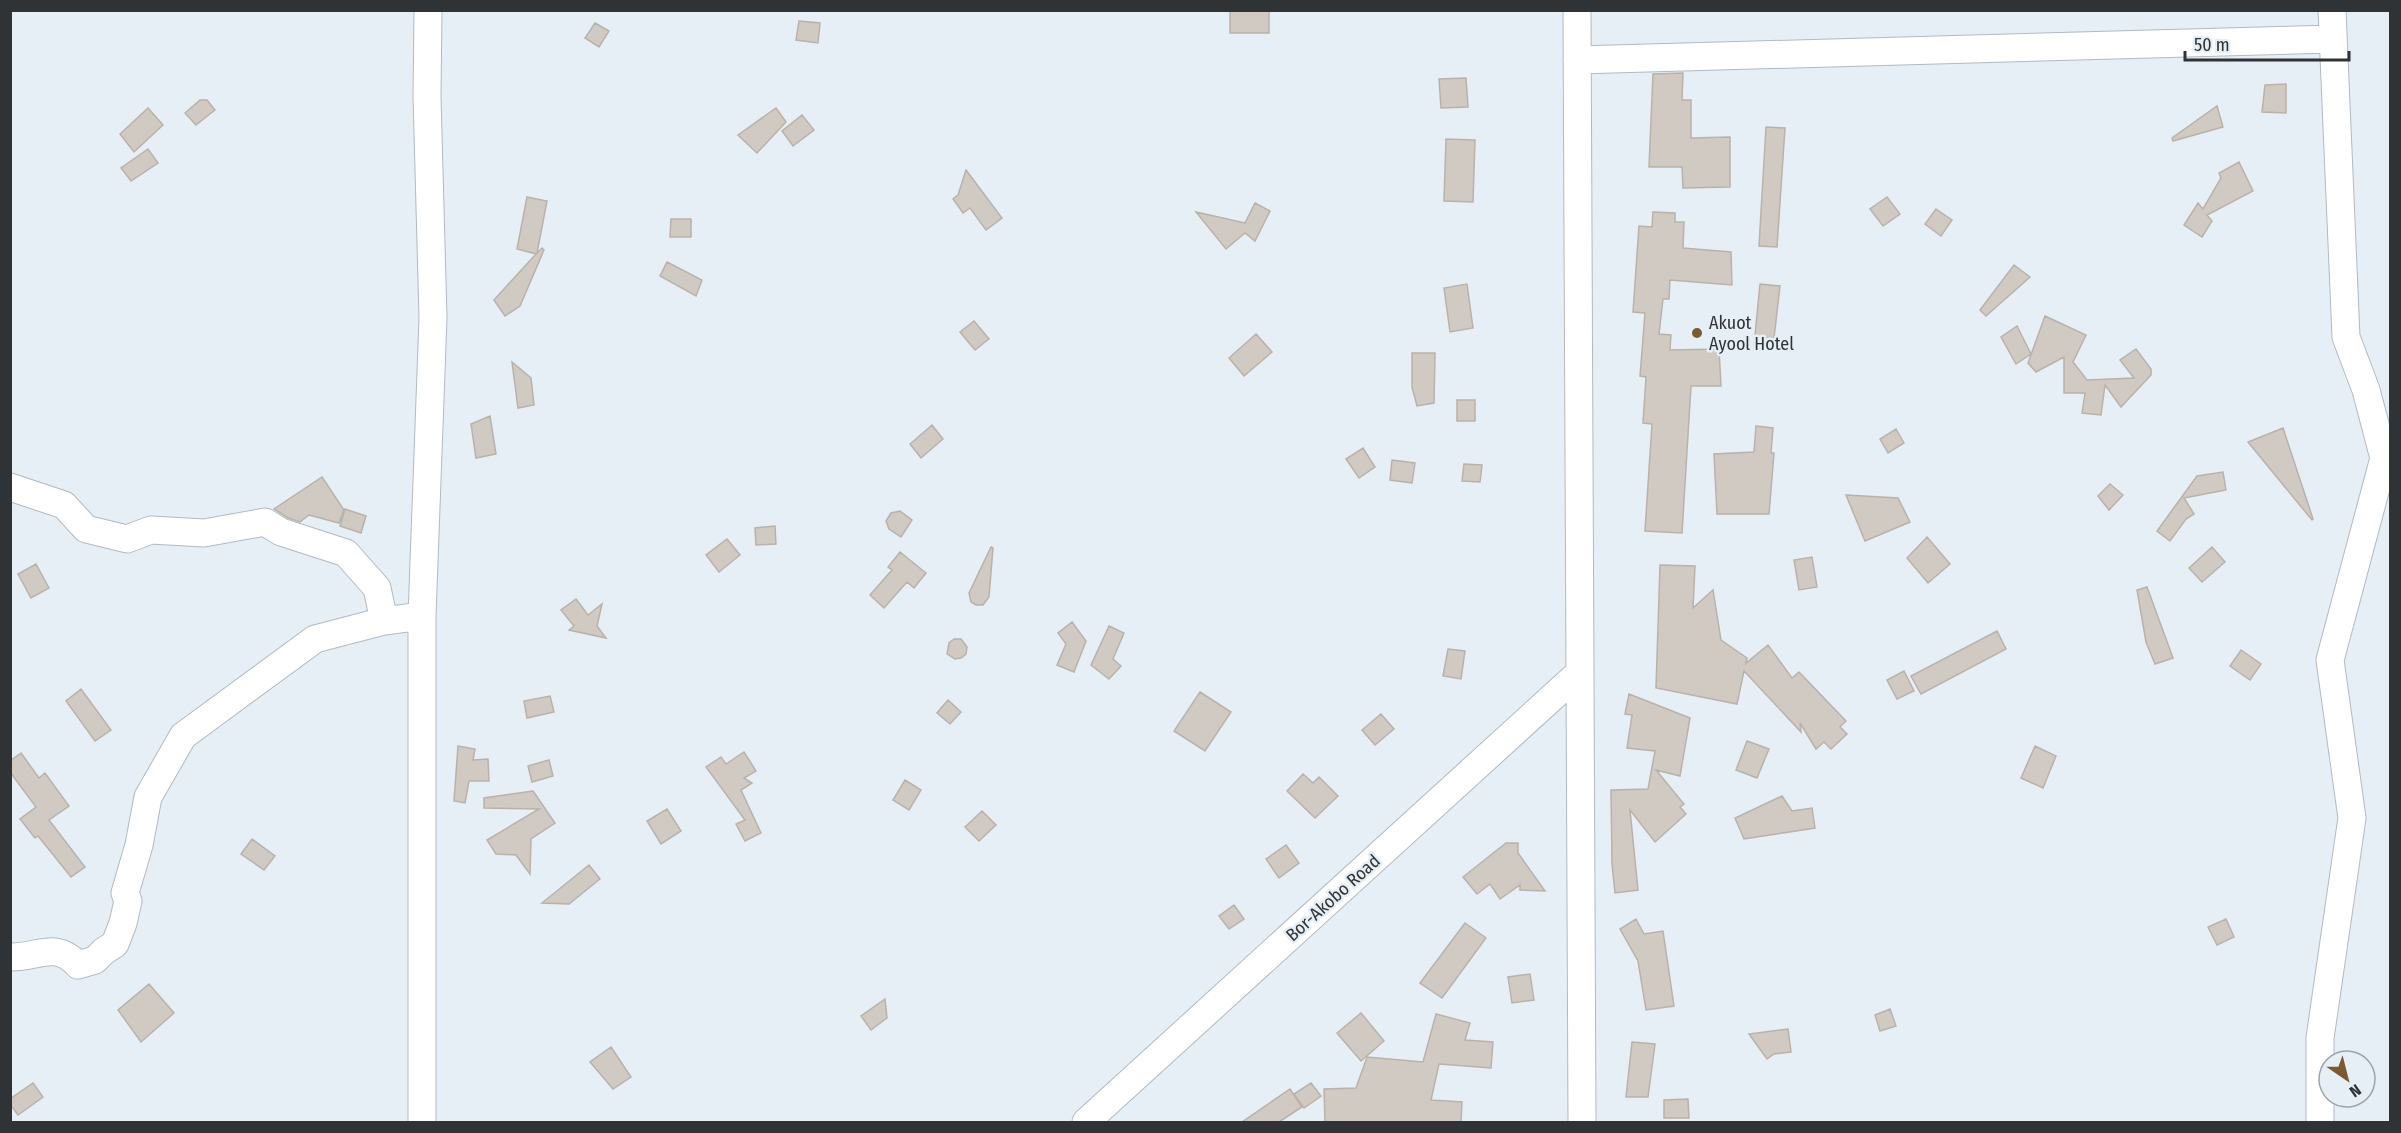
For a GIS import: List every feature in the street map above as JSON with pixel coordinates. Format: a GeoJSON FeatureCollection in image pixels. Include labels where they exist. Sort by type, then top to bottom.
{"type":"FeatureCollection","features":[{"type":"Feature","properties":{"kind":"street"},"geometry":{"type":"LineString","coordinates":[[422,1122],[422,616],[433,318],[427,96],[428,10]]}},
{"type":"Feature","properties":{"kind":"street"},"geometry":{"type":"LineString","coordinates":[[1577,10],[1582,1122]]}},
{"type":"Feature","properties":{"kind":"street"},"geometry":{"type":"LineString","coordinates":[[2320,1122],[2320,1038],[2352,818],[2330,660],[2384,458],[2366,390],[2346,337],[2332,10]]}},
{"type":"Feature","properties":{"kind":"street"},"geometry":{"type":"LineString","coordinates":[[1577,60],[2332,39]]}},
{"type":"Feature","properties":{"kind":"street"},"geometry":{"type":"LineString","coordinates":[[20,490],[64,505],[86,529],[128,539],[151,530],[204,533],[265,522],[281,532],[346,553],[376,588],[384,621]]}},
{"type":"Feature","properties":{"kind":"street"},"geometry":{"type":"LineString","coordinates":[[24,956],[53,950],[71,957],[78,965],[95,960],[115,944],[128,901],[125,893],[139,845],[148,797],[183,736],[315,639],[384,621],[422,616]]}},
{"type":"Feature","properties":{"kind":"street","name":"Bor-Akobo Road"},"geometry":{"type":"LineString","coordinates":[[1086,1122],[1579,674]]}},
{"type":"Feature","properties":{"kind":"building"},"geometry":{"type":"Polygon","coordinates":[[[1230,10],[1269,10],[1269,33],[1230,33],[1230,10]]]}},
{"type":"Feature","properties":{"kind":"building"},"geometry":{"type":"Polygon","coordinates":[[[799,21],[820,23],[818,43],[796,40],[799,21]]]}},
{"type":"Feature","properties":{"kind":"building"},"geometry":{"type":"Polygon","coordinates":[[[595,23],[609,31],[599,47],[585,38],[595,23]]]}},
{"type":"Feature","properties":{"kind":"building"},"geometry":{"type":"Polygon","coordinates":[[[1683,73],[1682,100],[1691,100],[1691,138],[1730,137],[1730,187],[1683,188],[1682,167],[1649,167],[1653,74],[1683,73]]]}},
{"type":"Feature","properties":{"kind":"building"},"geometry":{"type":"Polygon","coordinates":[[[1466,78],[1468,107],[1441,108],[1439,79],[1466,78]]]}},
{"type":"Feature","properties":{"kind":"building"},"geometry":{"type":"Polygon","coordinates":[[[2286,84],[2286,113],[2262,112],[2265,85],[2286,84]]]}},
{"type":"Feature","properties":{"kind":"building"},"geometry":{"type":"Polygon","coordinates":[[[200,100],[207,100],[215,110],[196,125],[185,113],[200,100]]]}},
{"type":"Feature","properties":{"kind":"building"},"geometry":{"type":"Polygon","coordinates":[[[2217,106],[2223,127],[2173,141],[2172,138],[2217,106]]]}},
{"type":"Feature","properties":{"kind":"building"},"geometry":{"type":"Polygon","coordinates":[[[148,108],[163,125],[134,152],[120,134],[148,108]]]}},
{"type":"Feature","properties":{"kind":"building"},"geometry":{"type":"Polygon","coordinates":[[[776,108],[786,122],[757,153],[738,135],[776,108]]]}},
{"type":"Feature","properties":{"kind":"building"},"geometry":{"type":"Polygon","coordinates":[[[802,115],[814,130],[793,146],[782,131],[802,115]]]}},
{"type":"Feature","properties":{"kind":"building"},"geometry":{"type":"Polygon","coordinates":[[[1766,127],[1785,128],[1777,247],[1759,246],[1766,127]]]}},
{"type":"Feature","properties":{"kind":"building"},"geometry":{"type":"Polygon","coordinates":[[[1446,139],[1475,140],[1473,202],[1444,201],[1446,139]]]}},
{"type":"Feature","properties":{"kind":"building"},"geometry":{"type":"Polygon","coordinates":[[[148,149],[158,163],[131,181],[121,168],[148,149]]]}},
{"type":"Feature","properties":{"kind":"building"},"geometry":{"type":"Polygon","coordinates":[[[2239,162],[2253,191],[2207,215],[2212,221],[2202,237],[2184,225],[2198,203],[2203,209],[2221,178],[2219,173],[2239,162]]]}},
{"type":"Feature","properties":{"kind":"building"},"geometry":{"type":"Polygon","coordinates":[[[966,170],[1002,218],[986,230],[970,208],[963,213],[953,199],[958,195],[966,170]]]}},
{"type":"Feature","properties":{"kind":"building"},"geometry":{"type":"Polygon","coordinates":[[[527,197],[547,201],[537,253],[542,248],[544,250],[520,306],[505,316],[494,300],[536,254],[517,249],[527,197]]]}},
{"type":"Feature","properties":{"kind":"building"},"geometry":{"type":"Polygon","coordinates":[[[1887,197],[1900,214],[1883,226],[1870,209],[1887,197]]]}},
{"type":"Feature","properties":{"kind":"building"},"geometry":{"type":"Polygon","coordinates":[[[1255,203],[1270,211],[1255,241],[1245,233],[1226,249],[1196,212],[1245,223],[1255,203]]]}},
{"type":"Feature","properties":{"kind":"building"},"geometry":{"type":"Polygon","coordinates":[[[1936,209],[1952,220],[1941,236],[1925,224],[1936,209]]]}},
{"type":"Feature","properties":{"kind":"building"},"geometry":{"type":"Polygon","coordinates":[[[1653,212],[1675,213],[1675,222],[1684,222],[1683,248],[1731,252],[1732,285],[1670,280],[1669,299],[1663,299],[1659,334],[1671,335],[1670,350],[1719,349],[1721,386],[1691,386],[1682,533],[1645,531],[1652,424],[1643,423],[1646,377],[1640,376],[1645,313],[1633,312],[1639,226],[1652,227],[1653,212]]]}},
{"type":"Feature","properties":{"kind":"building"},"geometry":{"type":"Polygon","coordinates":[[[671,219],[691,219],[691,237],[670,237],[671,219]]]}},
{"type":"Feature","properties":{"kind":"building"},"geometry":{"type":"Polygon","coordinates":[[[667,262],[702,280],[696,296],[660,276],[667,262]]]}},
{"type":"Feature","properties":{"kind":"building"},"geometry":{"type":"Polygon","coordinates":[[[2014,265],[2030,277],[1986,316],[1980,310],[2014,265]]]}},
{"type":"Feature","properties":{"kind":"building"},"geometry":{"type":"Polygon","coordinates":[[[1467,284],[1473,328],[1450,332],[1444,288],[1467,284]]]}},
{"type":"Feature","properties":{"kind":"building"},"geometry":{"type":"Polygon","coordinates":[[[1760,284],[1780,286],[1773,347],[1754,345],[1760,284]]]}},
{"type":"Feature","properties":{"kind":"building"},"geometry":{"type":"Polygon","coordinates":[[[2045,316],[2086,335],[2073,362],[2087,380],[2134,378],[2120,360],[2136,349],[2151,369],[2151,375],[2121,407],[2105,385],[2101,415],[2082,413],[2085,393],[2064,393],[2064,357],[2036,372],[2028,363],[2045,316]]]}},
{"type":"Feature","properties":{"kind":"building"},"geometry":{"type":"Polygon","coordinates":[[[974,321],[989,339],[975,350],[960,332],[974,321]]]}},
{"type":"Feature","properties":{"kind":"building"},"geometry":{"type":"Polygon","coordinates":[[[2017,326],[2031,354],[2016,364],[2001,337],[2017,326]]]}},
{"type":"Feature","properties":{"kind":"building"},"geometry":{"type":"Polygon","coordinates":[[[1256,334],[1272,352],[1244,376],[1229,358],[1256,334]]]}},
{"type":"Feature","properties":{"kind":"building"},"geometry":{"type":"Polygon","coordinates":[[[1412,353],[1435,353],[1434,403],[1417,406],[1412,387],[1412,353]]]}},
{"type":"Feature","properties":{"kind":"building"},"geometry":{"type":"Polygon","coordinates":[[[512,362],[531,378],[534,405],[518,408],[512,362]]]}},
{"type":"Feature","properties":{"kind":"building"},"geometry":{"type":"Polygon","coordinates":[[[1457,400],[1475,400],[1475,421],[1457,421],[1457,400]]]}},
{"type":"Feature","properties":{"kind":"building"},"geometry":{"type":"Polygon","coordinates":[[[490,416],[496,454],[476,458],[471,424],[490,416]]]}},
{"type":"Feature","properties":{"kind":"building"},"geometry":{"type":"Polygon","coordinates":[[[932,425],[943,439],[921,458],[910,444],[932,425]]]}},
{"type":"Feature","properties":{"kind":"building"},"geometry":{"type":"Polygon","coordinates":[[[1756,426],[1773,428],[1771,453],[1774,453],[1769,514],[1717,514],[1714,454],[1754,452],[1756,426]]]}},
{"type":"Feature","properties":{"kind":"building"},"geometry":{"type":"Polygon","coordinates":[[[2283,428],[2313,519],[2312,520],[2248,442],[2283,428]]]}},
{"type":"Feature","properties":{"kind":"building"},"geometry":{"type":"Polygon","coordinates":[[[1896,429],[1904,443],[1888,453],[1880,439],[1896,429]]]}},
{"type":"Feature","properties":{"kind":"building"},"geometry":{"type":"Polygon","coordinates":[[[1363,448],[1375,467],[1359,478],[1346,459],[1363,448]]]}},
{"type":"Feature","properties":{"kind":"building"},"geometry":{"type":"Polygon","coordinates":[[[1392,460],[1415,463],[1412,483],[1390,480],[1392,460]]]}},
{"type":"Feature","properties":{"kind":"building"},"geometry":{"type":"Polygon","coordinates":[[[1464,464],[1482,465],[1480,482],[1462,481],[1464,464]]]}},
{"type":"Feature","properties":{"kind":"building"},"geometry":{"type":"Polygon","coordinates":[[[2223,472],[2226,490],[2184,498],[2194,514],[2186,519],[2170,541],[2157,531],[2197,476],[2223,472]]]}},
{"type":"Feature","properties":{"kind":"building"},"geometry":{"type":"Polygon","coordinates":[[[322,477],[344,510],[339,523],[309,515],[300,522],[274,509],[322,477]]]}},
{"type":"Feature","properties":{"kind":"building"},"geometry":{"type":"Polygon","coordinates":[[[2110,484],[2123,495],[2109,510],[2098,496],[2110,484]]]}},
{"type":"Feature","properties":{"kind":"building"},"geometry":{"type":"Polygon","coordinates":[[[1846,495],[1898,498],[1910,522],[1865,541],[1846,495]]]}},
{"type":"Feature","properties":{"kind":"building"},"geometry":{"type":"Polygon","coordinates":[[[345,509],[366,516],[361,533],[340,526],[345,509]]]}},
{"type":"Feature","properties":{"kind":"building"},"geometry":{"type":"Polygon","coordinates":[[[900,511],[912,520],[901,537],[889,529],[886,521],[891,513],[900,511]]]}},
{"type":"Feature","properties":{"kind":"building"},"geometry":{"type":"Polygon","coordinates":[[[775,526],[776,544],[756,545],[755,528],[775,526]]]}},
{"type":"Feature","properties":{"kind":"building"},"geometry":{"type":"Polygon","coordinates":[[[1927,537],[1950,564],[1928,583],[1907,558],[1927,537]]]}},
{"type":"Feature","properties":{"kind":"building"},"geometry":{"type":"Polygon","coordinates":[[[727,539],[740,555],[719,572],[706,555],[727,539]]]}},
{"type":"Feature","properties":{"kind":"building"},"geometry":{"type":"Polygon","coordinates":[[[991,547],[993,548],[989,597],[983,605],[976,605],[971,602],[969,593],[991,547]]]}},
{"type":"Feature","properties":{"kind":"building"},"geometry":{"type":"Polygon","coordinates":[[[2212,547],[2225,562],[2202,582],[2189,568],[2212,547]]]}},
{"type":"Feature","properties":{"kind":"building"},"geometry":{"type":"Polygon","coordinates":[[[900,552],[926,573],[914,588],[907,582],[884,608],[870,595],[892,570],[888,567],[900,552]]]}},
{"type":"Feature","properties":{"kind":"building"},"geometry":{"type":"Polygon","coordinates":[[[1812,557],[1817,587],[1799,590],[1794,560],[1812,557]]]}},
{"type":"Feature","properties":{"kind":"building"},"geometry":{"type":"Polygon","coordinates":[[[36,564],[49,588],[31,598],[18,574],[36,564]]]}},
{"type":"Feature","properties":{"kind":"building"},"geometry":{"type":"Polygon","coordinates":[[[1660,565],[1695,566],[1693,608],[1713,590],[1721,640],[1747,658],[1746,663],[1768,645],[1792,678],[1799,672],[1846,721],[1840,727],[1847,734],[1831,749],[1824,742],[1816,749],[1800,723],[1801,732],[1744,671],[1737,704],[1656,688],[1660,565]]]}},
{"type":"Feature","properties":{"kind":"building"},"geometry":{"type":"Polygon","coordinates":[[[2147,587],[2173,658],[2155,664],[2146,642],[2137,590],[2147,587]]]}},
{"type":"Feature","properties":{"kind":"building"},"geometry":{"type":"Polygon","coordinates":[[[576,599],[588,615],[602,604],[597,626],[606,638],[569,630],[574,626],[561,610],[576,599]]]}},
{"type":"Feature","properties":{"kind":"building"},"geometry":{"type":"Polygon","coordinates":[[[1072,622],[1086,641],[1074,672],[1057,665],[1066,644],[1058,633],[1072,622]]]}},
{"type":"Feature","properties":{"kind":"building"},"geometry":{"type":"Polygon","coordinates":[[[1109,626],[1124,633],[1113,659],[1121,666],[1109,679],[1091,665],[1109,626]]]}},
{"type":"Feature","properties":{"kind":"building"},"geometry":{"type":"Polygon","coordinates":[[[1997,631],[2006,649],[1921,694],[1911,676],[1997,631]]]}},
{"type":"Feature","properties":{"kind":"building"},"geometry":{"type":"Polygon","coordinates":[[[954,639],[961,639],[967,647],[966,654],[961,658],[955,659],[947,654],[949,643],[954,639]]]}},
{"type":"Feature","properties":{"kind":"building"},"geometry":{"type":"Polygon","coordinates":[[[1448,649],[1465,651],[1461,679],[1443,676],[1448,649]]]}},
{"type":"Feature","properties":{"kind":"building"},"geometry":{"type":"Polygon","coordinates":[[[2241,650],[2261,664],[2250,680],[2230,666],[2241,650]]]}},
{"type":"Feature","properties":{"kind":"building"},"geometry":{"type":"Polygon","coordinates":[[[1904,671],[1914,691],[1897,699],[1887,680],[1904,671]]]}},
{"type":"Feature","properties":{"kind":"building"},"geometry":{"type":"Polygon","coordinates":[[[81,689],[111,730],[95,741],[66,701],[81,689]]]}},
{"type":"Feature","properties":{"kind":"building"},"geometry":{"type":"Polygon","coordinates":[[[1200,692],[1231,712],[1205,751],[1174,731],[1200,692]]]}},
{"type":"Feature","properties":{"kind":"building"},"geometry":{"type":"Polygon","coordinates":[[[1629,694],[1690,718],[1680,776],[1656,770],[1684,804],[1680,807],[1686,814],[1655,842],[1630,810],[1638,890],[1615,893],[1612,864],[1611,790],[1648,789],[1655,751],[1627,748],[1632,715],[1625,714],[1629,694]]]}},
{"type":"Feature","properties":{"kind":"building"},"geometry":{"type":"Polygon","coordinates":[[[550,696],[554,712],[527,718],[524,701],[550,696]]]}},
{"type":"Feature","properties":{"kind":"building"},"geometry":{"type":"Polygon","coordinates":[[[948,700],[961,712],[950,724],[937,713],[948,700]]]}},
{"type":"Feature","properties":{"kind":"building"},"geometry":{"type":"Polygon","coordinates":[[[1381,714],[1394,729],[1375,745],[1362,730],[1381,714]]]}},
{"type":"Feature","properties":{"kind":"building"},"geometry":{"type":"Polygon","coordinates":[[[1747,741],[1769,749],[1757,778],[1736,770],[1747,741]]]}},
{"type":"Feature","properties":{"kind":"building"},"geometry":{"type":"Polygon","coordinates":[[[458,746],[475,749],[473,760],[488,759],[489,781],[469,781],[465,803],[454,801],[458,746]]]}},
{"type":"Feature","properties":{"kind":"building"},"geometry":{"type":"Polygon","coordinates":[[[2035,746],[2056,756],[2043,788],[2021,778],[2035,746]]]}},
{"type":"Feature","properties":{"kind":"building"},"geometry":{"type":"Polygon","coordinates":[[[744,752],[756,771],[744,778],[752,783],[741,790],[761,833],[745,841],[736,824],[745,820],[706,767],[721,757],[726,764],[744,752]]]}},
{"type":"Feature","properties":{"kind":"building"},"geometry":{"type":"Polygon","coordinates":[[[21,753],[39,778],[45,773],[69,806],[49,820],[85,867],[71,877],[38,836],[35,838],[20,819],[36,807],[10,772],[10,761],[21,753]]]}},
{"type":"Feature","properties":{"kind":"building"},"geometry":{"type":"Polygon","coordinates":[[[549,760],[553,776],[532,782],[528,766],[549,760]]]}},
{"type":"Feature","properties":{"kind":"building"},"geometry":{"type":"Polygon","coordinates":[[[1303,774],[1313,783],[1319,777],[1338,796],[1315,818],[1287,791],[1303,774]]]}},
{"type":"Feature","properties":{"kind":"building"},"geometry":{"type":"Polygon","coordinates":[[[905,780],[921,790],[909,810],[893,800],[905,780]]]}},
{"type":"Feature","properties":{"kind":"building"},"geometry":{"type":"Polygon","coordinates":[[[533,791],[555,823],[531,839],[530,874],[516,855],[496,854],[487,840],[539,809],[484,808],[484,798],[533,791]]]}},
{"type":"Feature","properties":{"kind":"building"},"geometry":{"type":"Polygon","coordinates":[[[1782,796],[1792,811],[1812,808],[1815,828],[1744,839],[1735,818],[1782,796]]]}},
{"type":"Feature","properties":{"kind":"building"},"geometry":{"type":"Polygon","coordinates":[[[667,809],[681,831],[661,844],[647,821],[667,809]]]}},
{"type":"Feature","properties":{"kind":"building"},"geometry":{"type":"Polygon","coordinates":[[[982,811],[996,825],[979,841],[965,827],[982,811]]]}},
{"type":"Feature","properties":{"kind":"building"},"geometry":{"type":"Polygon","coordinates":[[[252,839],[275,856],[264,870],[241,854],[252,839]]]}},
{"type":"Feature","properties":{"kind":"building"},"geometry":{"type":"Polygon","coordinates":[[[1506,843],[1518,843],[1518,853],[1545,891],[1520,890],[1520,885],[1500,899],[1490,884],[1477,894],[1463,877],[1506,843]]]}},
{"type":"Feature","properties":{"kind":"building"},"geometry":{"type":"Polygon","coordinates":[[[1286,845],[1299,863],[1279,878],[1266,859],[1286,845]]]}},
{"type":"Feature","properties":{"kind":"building"},"geometry":{"type":"Polygon","coordinates":[[[589,865],[600,879],[569,904],[542,903],[589,865]]]}},
{"type":"Feature","properties":{"kind":"building"},"geometry":{"type":"Polygon","coordinates":[[[1234,905],[1244,919],[1229,929],[1219,916],[1234,905]]]}},
{"type":"Feature","properties":{"kind":"building"},"geometry":{"type":"Polygon","coordinates":[[[1636,919],[1644,934],[1663,931],[1674,1006],[1646,1010],[1638,961],[1620,929],[1636,919]]]}},
{"type":"Feature","properties":{"kind":"building"},"geometry":{"type":"Polygon","coordinates":[[[2226,919],[2234,937],[2217,945],[2208,927],[2226,919]]]}},
{"type":"Feature","properties":{"kind":"building"},"geometry":{"type":"Polygon","coordinates":[[[1465,923],[1486,938],[1442,998],[1420,983],[1465,923]]]}},
{"type":"Feature","properties":{"kind":"building"},"geometry":{"type":"Polygon","coordinates":[[[1530,974],[1534,1000],[1512,1003],[1508,977],[1530,974]]]}},
{"type":"Feature","properties":{"kind":"building"},"geometry":{"type":"Polygon","coordinates":[[[149,984],[174,1013],[141,1042],[118,1010],[149,984]]]}},
{"type":"Feature","properties":{"kind":"building"},"geometry":{"type":"Polygon","coordinates":[[[885,999],[887,1018],[871,1030],[861,1016],[885,999]]]}},
{"type":"Feature","properties":{"kind":"building"},"geometry":{"type":"Polygon","coordinates":[[[1890,1009],[1896,1026],[1880,1031],[1875,1015],[1890,1009]]]}},
{"type":"Feature","properties":{"kind":"building"},"geometry":{"type":"Polygon","coordinates":[[[1361,1013],[1384,1041],[1361,1061],[1337,1033],[1361,1013]]]}},
{"type":"Feature","properties":{"kind":"building"},"geometry":{"type":"Polygon","coordinates":[[[1436,1014],[1470,1023],[1465,1040],[1493,1042],[1491,1068],[1439,1064],[1431,1100],[1462,1102],[1461,1122],[1325,1122],[1324,1089],[1356,1088],[1367,1057],[1423,1062],[1436,1014]]]}},
{"type":"Feature","properties":{"kind":"building"},"geometry":{"type":"Polygon","coordinates":[[[1788,1029],[1791,1052],[1774,1054],[1767,1059],[1749,1034],[1788,1029]]]}},
{"type":"Feature","properties":{"kind":"building"},"geometry":{"type":"Polygon","coordinates":[[[1632,1042],[1655,1044],[1648,1097],[1626,1097],[1632,1042]]]}},
{"type":"Feature","properties":{"kind":"building"},"geometry":{"type":"Polygon","coordinates":[[[611,1047],[631,1077],[613,1089],[590,1062],[611,1047]]]}},
{"type":"Feature","properties":{"kind":"building"},"geometry":{"type":"Polygon","coordinates":[[[33,1083],[43,1097],[18,1115],[10,1104],[10,1099],[33,1083]]]}},
{"type":"Feature","properties":{"kind":"building"},"geometry":{"type":"Polygon","coordinates":[[[1311,1083],[1321,1096],[1304,1108],[1294,1094],[1311,1083]]]}},
{"type":"Feature","properties":{"kind":"building"},"geometry":{"type":"Polygon","coordinates":[[[1290,1089],[1302,1107],[1279,1122],[1242,1122],[1290,1089]]]}},
{"type":"Feature","properties":{"kind":"building"},"geometry":{"type":"Polygon","coordinates":[[[1688,1099],[1689,1118],[1664,1118],[1664,1100],[1688,1099]]]}},
{"type":"Feature","properties":{"kind":"place","name":"Akuot Ayool Hotel"},"geometry":{"type":"Point","coordinates":[1697,333]}}]}
